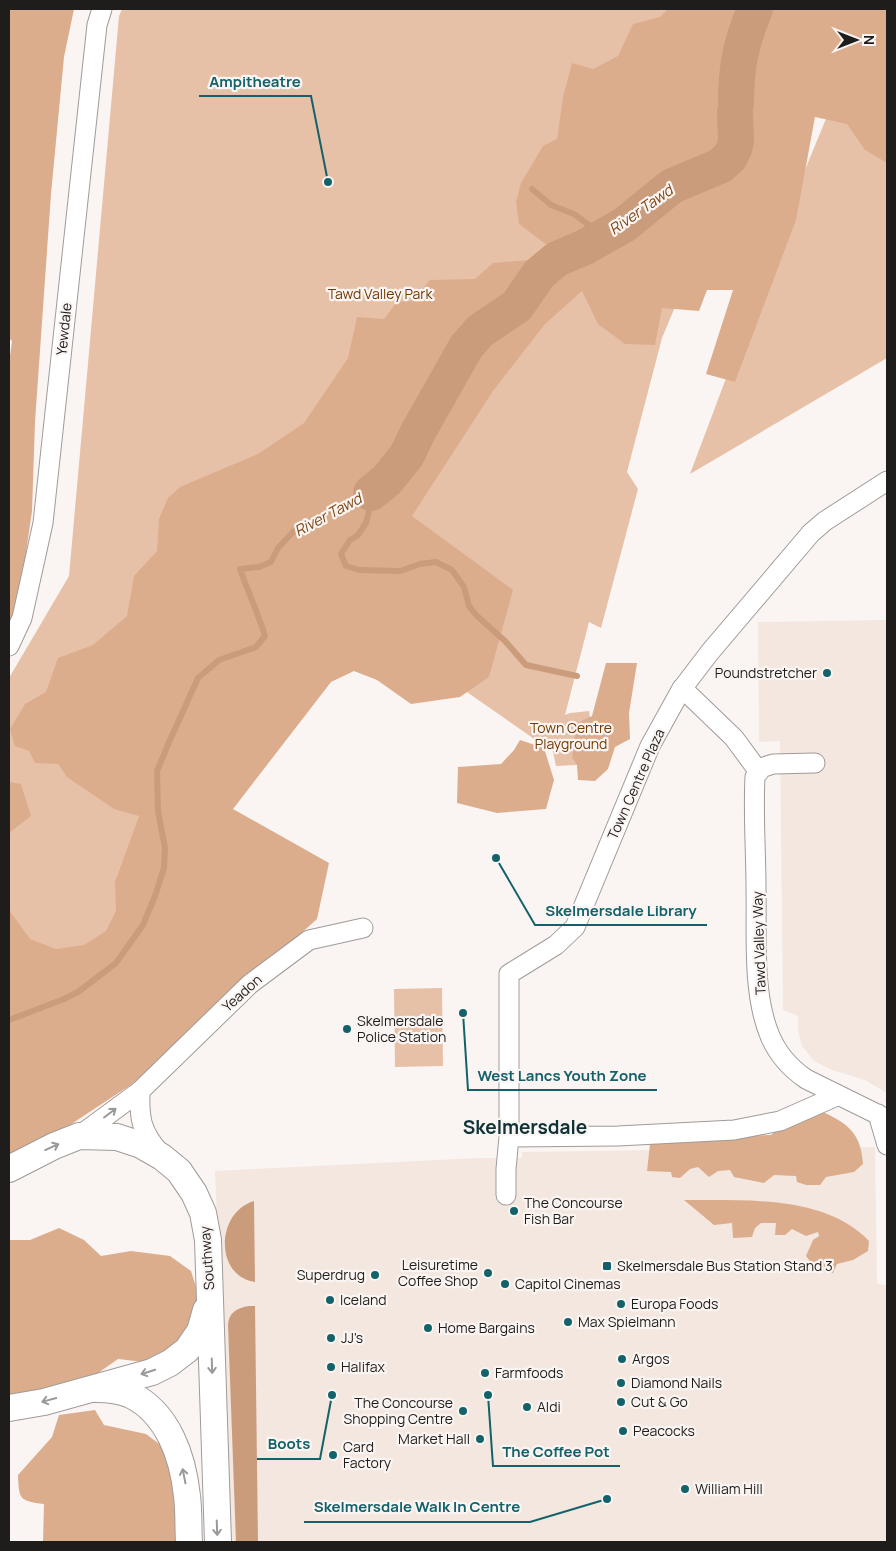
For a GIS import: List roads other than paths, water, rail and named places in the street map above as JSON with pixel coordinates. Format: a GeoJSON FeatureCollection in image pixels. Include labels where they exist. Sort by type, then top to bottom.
{"type":"FeatureCollection","features":[{"type":"Feature","properties":{"kind":"street","name":"Yewdale"},"geometry":{"type":"LineString","coordinates":[[9,646],[22,618],[42,523],[97,25],[102,9]]}},
{"type":"Feature","properties":{"kind":"street","name":"Town Centre Plaza"},"geometry":{"type":"LineString","coordinates":[[506,1195],[506,1169],[510,1137],[509,974],[556,945],[575,927],[650,746],[682,688],[810,533],[825,521],[887,481]]}},
{"type":"Feature","properties":{"kind":"street"},"geometry":{"type":"LineString","coordinates":[[682,688],[734,738],[758,772],[761,768],[773,764],[815,762]]}},
{"type":"Feature","properties":{"kind":"street","name":"Tawd Valley Way"},"geometry":{"type":"LineString","coordinates":[[758,772],[755,777],[754,788],[757,950],[759,988],[763,1014],[770,1037],[781,1057],[806,1079],[883,1117],[887,1145]]}},
{"type":"Feature","properties":{"kind":"street","name":"Yeadon"},"geometry":{"type":"LineString","coordinates":[[79,1136],[140,1090],[250,984],[309,940],[363,928]]}},
{"type":"Feature","properties":{"kind":"street"},"geometry":{"type":"LineString","coordinates":[[140,1090],[139,1110],[142,1126],[149,1141],[162,1157]]}},
{"type":"Feature","properties":{"kind":"street"},"geometry":{"type":"LineString","coordinates":[[510,1137],[618,1136],[734,1130],[780,1121],[839,1095]]}},
{"type":"Feature","properties":{"kind":"street","name":"Southway"},"geometry":{"type":"LineString","coordinates":[[9,1169],[54,1146],[79,1136],[116,1137],[141,1145],[162,1157],[179,1171],[194,1193],[203,1213],[208,1240],[218,1542]]}},
{"type":"Feature","properties":{"kind":"street","name":"Southway"},"geometry":{"type":"LineString","coordinates":[[9,1408],[44,1402],[152,1372],[170,1363],[187,1350],[200,1331],[209,1300]]}},
{"type":"Feature","properties":{"kind":"street","name":"Southway"},"geometry":{"type":"LineString","coordinates":[[88,1389],[112,1390],[130,1395],[149,1408],[169,1430],[181,1462],[187,1495],[188,1542]]}},
{"type":"Feature","properties":{"kind":"waterway","name":"River Tawd"},"geometry":{"type":"LineString","coordinates":[[736,103],[740,55],[755,9]]}},
{"type":"Feature","properties":{"kind":"waterway","name":"River Tawd"},"geometry":{"type":"LineString","coordinates":[[371,493],[387,480],[407,455],[466,347],[480,331],[517,306],[539,274],[557,259],[585,247],[624,225],[672,186],[720,166],[730,157],[734,149],[736,141],[735,112]]}},
{"type":"Feature","properties":{"kind":"waterway"},"geometry":{"type":"LineString","coordinates":[[532,189],[551,205],[574,214],[604,236]]}},
{"type":"Feature","properties":{"kind":"waterway"},"geometry":{"type":"LineString","coordinates":[[371,493],[366,523],[358,535],[350,540],[341,554],[346,566],[359,570],[400,571],[420,564],[436,562],[452,570],[464,587],[469,606],[476,615],[505,641],[526,665],[577,676]]}},
{"type":"Feature","properties":{"kind":"waterway","name":"River Tawd"},"geometry":{"type":"LineString","coordinates":[[9,1020],[78,992],[116,963],[143,925],[164,868],[165,848],[158,811],[157,771],[170,740],[198,678],[219,660],[256,647],[265,636],[240,569],[259,567],[271,562],[278,548],[294,531],[330,511],[371,493]]}},
{"type":"Feature","properties":{"kind":"place","name":"Ampitheatre"},"geometry":{"type":"Point","coordinates":[328,182]}},
{"type":"Feature","properties":{"kind":"place","name":"Poundstretcher"},"geometry":{"type":"Point","coordinates":[827,673]}},
{"type":"Feature","properties":{"kind":"place","name":"Skelmersdale Library"},"geometry":{"type":"Point","coordinates":[496,858]}},
{"type":"Feature","properties":{"kind":"place","name":"West Lancs Youth Zone"},"geometry":{"type":"Point","coordinates":[463,1013]}},
{"type":"Feature","properties":{"kind":"place","name":"Skelmersdale Police Station"},"geometry":{"type":"Point","coordinates":[347,1029]}},
{"type":"Feature","properties":{"kind":"place","name":"The Concourse Fish Bar"},"geometry":{"type":"Point","coordinates":[514,1211]}},
{"type":"Feature","properties":{"kind":"place","name":"Skelmersdale Bus Station Stand 3"},"geometry":{"type":"Point","coordinates":[607,1266]}},
{"type":"Feature","properties":{"kind":"place","name":"Leisuretime Coffee Shop"},"geometry":{"type":"Point","coordinates":[488,1273]}},
{"type":"Feature","properties":{"kind":"place","name":"Superdrug"},"geometry":{"type":"Point","coordinates":[375,1275]}},
{"type":"Feature","properties":{"kind":"place","name":"Capitol Cinemas"},"geometry":{"type":"Point","coordinates":[505,1284]}},
{"type":"Feature","properties":{"kind":"place","name":"Iceland"},"geometry":{"type":"Point","coordinates":[330,1300]}},
{"type":"Feature","properties":{"kind":"place","name":"Europa Foods"},"geometry":{"type":"Point","coordinates":[621,1304]}},
{"type":"Feature","properties":{"kind":"place","name":"Max Spielmann"},"geometry":{"type":"Point","coordinates":[568,1322]}},
{"type":"Feature","properties":{"kind":"place","name":"Home Bargains"},"geometry":{"type":"Point","coordinates":[428,1328]}},
{"type":"Feature","properties":{"kind":"place","name":"JJ's"},"geometry":{"type":"Point","coordinates":[331,1338]}},
{"type":"Feature","properties":{"kind":"place","name":"Argos"},"geometry":{"type":"Point","coordinates":[622,1359]}},
{"type":"Feature","properties":{"kind":"place","name":"Halifax"},"geometry":{"type":"Point","coordinates":[331,1367]}},
{"type":"Feature","properties":{"kind":"place","name":"Farmfoods"},"geometry":{"type":"Point","coordinates":[485,1373]}},
{"type":"Feature","properties":{"kind":"place","name":"Diamond Nails"},"geometry":{"type":"Point","coordinates":[621,1383]}},
{"type":"Feature","properties":{"kind":"place","name":"Boots"},"geometry":{"type":"Point","coordinates":[332,1395]}},
{"type":"Feature","properties":{"kind":"place","name":"The Coffee Pot"},"geometry":{"type":"Point","coordinates":[488,1395]}},
{"type":"Feature","properties":{"kind":"place","name":"Cut & Go"},"geometry":{"type":"Point","coordinates":[621,1402]}},
{"type":"Feature","properties":{"kind":"place","name":"Aldi"},"geometry":{"type":"Point","coordinates":[527,1407]}},
{"type":"Feature","properties":{"kind":"place","name":"The Concourse Shopping Centre"},"geometry":{"type":"Point","coordinates":[463,1411]}},
{"type":"Feature","properties":{"kind":"place","name":"Peacocks"},"geometry":{"type":"Point","coordinates":[623,1431]}},
{"type":"Feature","properties":{"kind":"place","name":"Market Hall"},"geometry":{"type":"Point","coordinates":[480,1439]}},
{"type":"Feature","properties":{"kind":"place","name":"Card Factory"},"geometry":{"type":"Point","coordinates":[333,1455]}},
{"type":"Feature","properties":{"kind":"place","name":"William Hill"},"geometry":{"type":"Point","coordinates":[685,1489]}},
{"type":"Feature","properties":{"kind":"place","name":"Skelmersdale Walk In Centre"},"geometry":{"type":"Point","coordinates":[607,1499]}},
{"type":"Feature","properties":{"kind":"district","name":"Skelmersdale"},"geometry":{"type":"Point","coordinates":[525,1127]}},
{"type":"Feature","properties":{"kind":"park label","name":"Tawd Valley Park"},"geometry":{"type":"Point","coordinates":[380,294]}},
{"type":"Feature","properties":{"kind":"park label","name":"Town Centre Playground"},"geometry":{"type":"Point","coordinates":[571,736]}}]}
